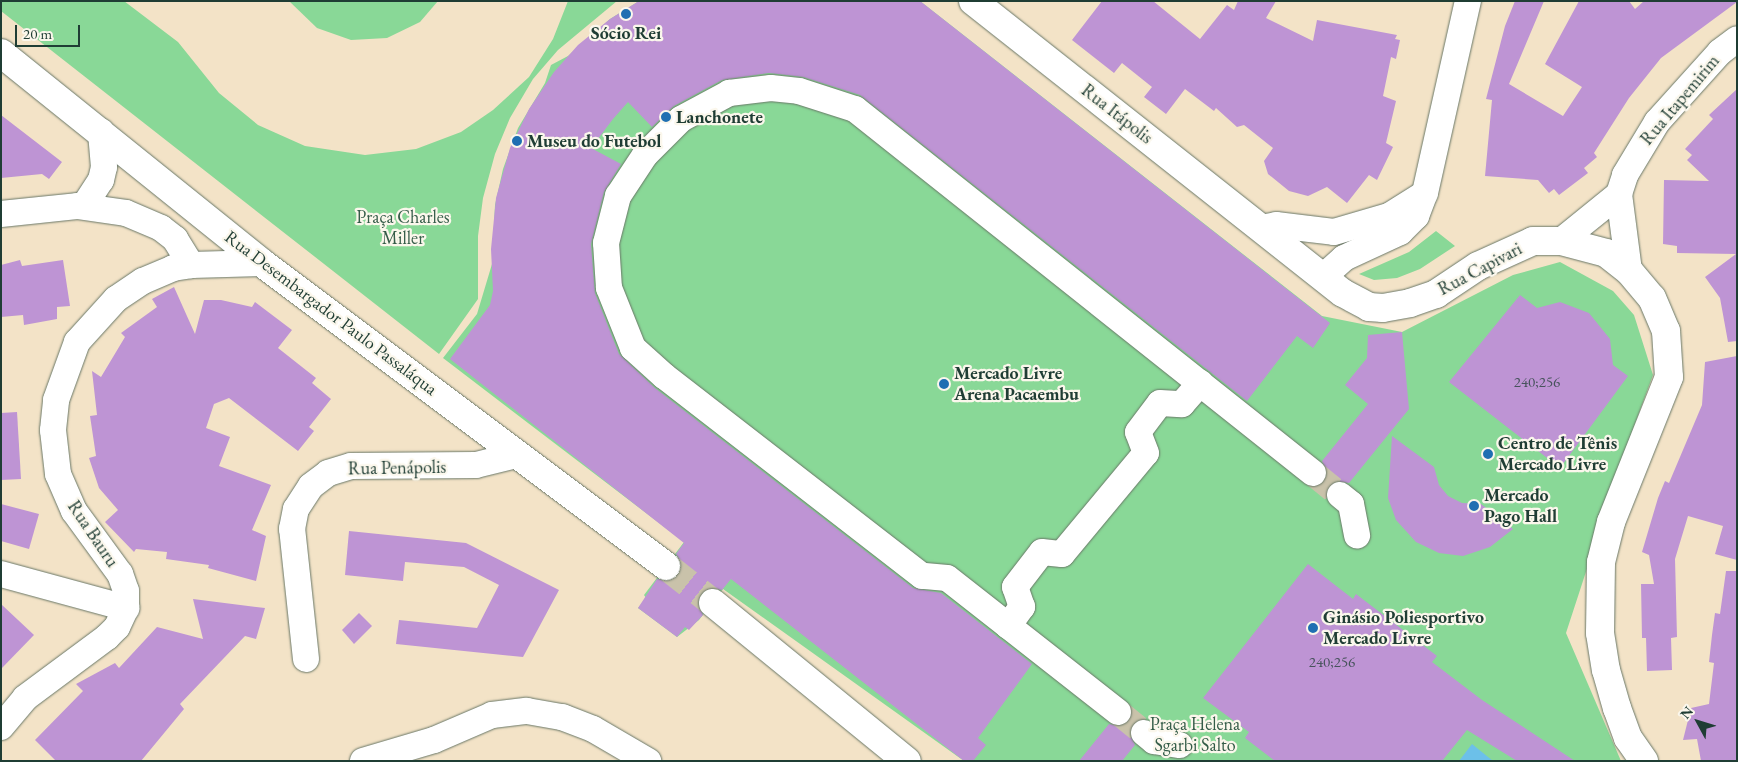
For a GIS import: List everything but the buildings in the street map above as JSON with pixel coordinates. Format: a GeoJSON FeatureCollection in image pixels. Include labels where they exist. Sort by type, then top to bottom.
{"type":"FeatureCollection","features":[{"type":"Feature","properties":{"kind":"main road","name":"Rua Itápolis"},"geometry":{"type":"LineString","coordinates":[[973,1],[1323,277]]}},
{"type":"Feature","properties":{"kind":"main road","name":"Rua Desembargador Paulo Passaláqua"},"geometry":{"type":"LineString","coordinates":[[1,53],[101,131],[262,263],[666,566]]}},
{"type":"Feature","properties":{"kind":"main road","name":"Rua Capivari"},"geometry":{"type":"LineString","coordinates":[[1323,277],[1352,300],[1369,307],[1383,308],[1436,294],[1478,266],[1534,241],[1560,241],[1606,253],[1629,271],[1652,298],[1666,330],[1669,377],[1611,522],[1602,562],[1600,633],[1617,708],[1628,738],[1644,761]]}},
{"type":"Feature","properties":{"kind":"main road"},"geometry":{"type":"LineString","coordinates":[[712,602],[907,761]]}},
{"type":"Feature","properties":{"kind":"street"},"geometry":{"type":"LineString","coordinates":[[1323,277],[1344,258],[1400,232],[1416,216],[1425,194],[1468,1]]}},
{"type":"Feature","properties":{"kind":"street","name":"Rua Itapemirim"},"geometry":{"type":"LineString","coordinates":[[1560,241],[1619,194],[1634,157],[1657,122],[1720,52],[1737,39]]}},
{"type":"Feature","properties":{"kind":"street"},"geometry":{"type":"LineString","coordinates":[[1118,712],[947,578],[922,576],[664,376],[633,348],[609,288],[606,243],[618,196],[645,155],[681,119],[730,93],[771,88],[799,91],[855,109],[1313,473]]}},
{"type":"Feature","properties":{"kind":"street"},"geometry":{"type":"LineString","coordinates":[[84,206],[101,180],[104,167],[101,131]]}},
{"type":"Feature","properties":{"kind":"street"},"geometry":{"type":"LineString","coordinates":[[1261,228],[1276,225],[1334,232],[1389,216],[1425,194]]}},
{"type":"Feature","properties":{"kind":"street","name":"Rua Itapemirim"},"geometry":{"type":"LineString","coordinates":[[1619,194],[1629,271]]}},
{"type":"Feature","properties":{"kind":"street"},"geometry":{"type":"LineString","coordinates":[[1,214],[84,206],[113,210],[150,221],[175,239],[191,265]]}},
{"type":"Feature","properties":{"kind":"street","name":"Rua Bauru"},"geometry":{"type":"LineString","coordinates":[[191,265],[236,241]]}},
{"type":"Feature","properties":{"kind":"street","name":"Rua Bauru"},"geometry":{"type":"LineString","coordinates":[[126,608],[126,591],[120,574],[74,511],[58,474],[54,430],[56,400],[77,342],[94,320],[116,299],[143,281],[173,268],[191,265],[262,263]]}},
{"type":"Feature","properties":{"kind":"street"},"geometry":{"type":"LineString","coordinates":[[1008,626],[1022,607],[1015,587],[1042,552],[1062,554],[1146,453],[1138,432],[1160,403],[1182,404],[1200,383]]}},
{"type":"Feature","properties":{"kind":"street","name":"Rua Penápolis"},"geometry":{"type":"LineString","coordinates":[[306,659],[292,538],[296,509],[311,486],[328,473],[351,466],[476,466],[516,455]]}},
{"type":"Feature","properties":{"kind":"street"},"geometry":{"type":"LineString","coordinates":[[1340,495],[1351,504],[1358,535]]}},
{"type":"Feature","properties":{"kind":"street"},"geometry":{"type":"LineString","coordinates":[[1,574],[126,608],[117,627],[107,637],[25,698],[1,727]]}},
{"type":"Feature","properties":{"kind":"street"},"geometry":{"type":"LineString","coordinates":[[363,761],[436,750],[492,715],[527,711],[562,717],[593,729],[648,761]]}},
{"type":"Feature","properties":{"kind":"street"},"geometry":{"type":"LineString","coordinates":[[1144,733],[1154,741],[1180,745]]}},
{"type":"Feature","properties":{"kind":"green space","name":"Praça Charles Miller"},"geometry":{"type":"Polygon","coordinates":[[[1,1],[124,1],[178,42],[219,93],[258,125],[305,146],[365,155],[416,149],[461,132],[493,110],[529,77],[553,39],[568,1],[617,1],[558,50],[533,79],[510,118],[495,154],[483,198],[478,236],[478,299],[439,354],[1,11],[1,1]]]}},
{"type":"Feature","properties":{"kind":"green space"},"geometry":{"type":"Polygon","coordinates":[[[289,1],[438,1],[420,22],[387,38],[351,40],[317,28],[289,1]]]}},
{"type":"Feature","properties":{"kind":"green space","name":"Mercado Livre Arena Pacaembu"},"geometry":{"type":"Polygon","coordinates":[[[639,1],[920,1],[1322,316],[1402,332],[1513,275],[1560,262],[1613,291],[1634,315],[1653,375],[1629,440],[1566,633],[1621,761],[964,761],[723,589],[699,620],[677,637],[638,608],[646,598],[644,595],[684,542],[443,358],[477,314],[492,264],[495,205],[503,169],[518,128],[545,83],[551,65],[568,56],[610,19],[639,1]]]}},
{"type":"Feature","properties":{"kind":"green space"},"geometry":{"type":"Polygon","coordinates":[[[1436,231],[1455,246],[1420,269],[1397,278],[1374,280],[1359,274],[1409,252],[1436,231]]]}},
{"type":"Feature","properties":{"kind":"water"},"geometry":{"type":"Polygon","coordinates":[[[1472,744],[1493,761],[1459,761],[1472,744]]]}},
{"type":"Feature","properties":{"kind":"tunnel"},"geometry":{"type":"LineString","coordinates":[[1313,473],[1340,495]]}},
{"type":"Feature","properties":{"kind":"tunnel"},"geometry":{"type":"LineString","coordinates":[[666,566],[713,603]]}},
{"type":"Feature","properties":{"kind":"tunnel"},"geometry":{"type":"LineString","coordinates":[[1118,712],[1144,733]]}},
{"type":"Feature","properties":{"kind":"place","name":"Sócio Rei"},"geometry":{"type":"Point","coordinates":[626,14]}},
{"type":"Feature","properties":{"kind":"place","name":"Lanchonete"},"geometry":{"type":"Point","coordinates":[666,117]}},
{"type":"Feature","properties":{"kind":"place","name":"Museu do Futebol"},"geometry":{"type":"Point","coordinates":[517,141]}},
{"type":"Feature","properties":{"kind":"place","name":"Mercado Livre Arena Pacaembu"},"geometry":{"type":"Point","coordinates":[944,384]}},
{"type":"Feature","properties":{"kind":"place","name":"Centro de Tênis Mercado Livre"},"geometry":{"type":"Point","coordinates":[1488,454]}},
{"type":"Feature","properties":{"kind":"place","name":"Mercado Pago Hall"},"geometry":{"type":"Point","coordinates":[1474,506]}},
{"type":"Feature","properties":{"kind":"place","name":"Ginásio Poliesportivo Mercado Livre"},"geometry":{"type":"Point","coordinates":[1313,628]}},
{"type":"Feature","properties":{"kind":"park label","name":"Praça Helena Sgarbi Salto"},"geometry":{"type":"Point","coordinates":[1195,735]}}]}
